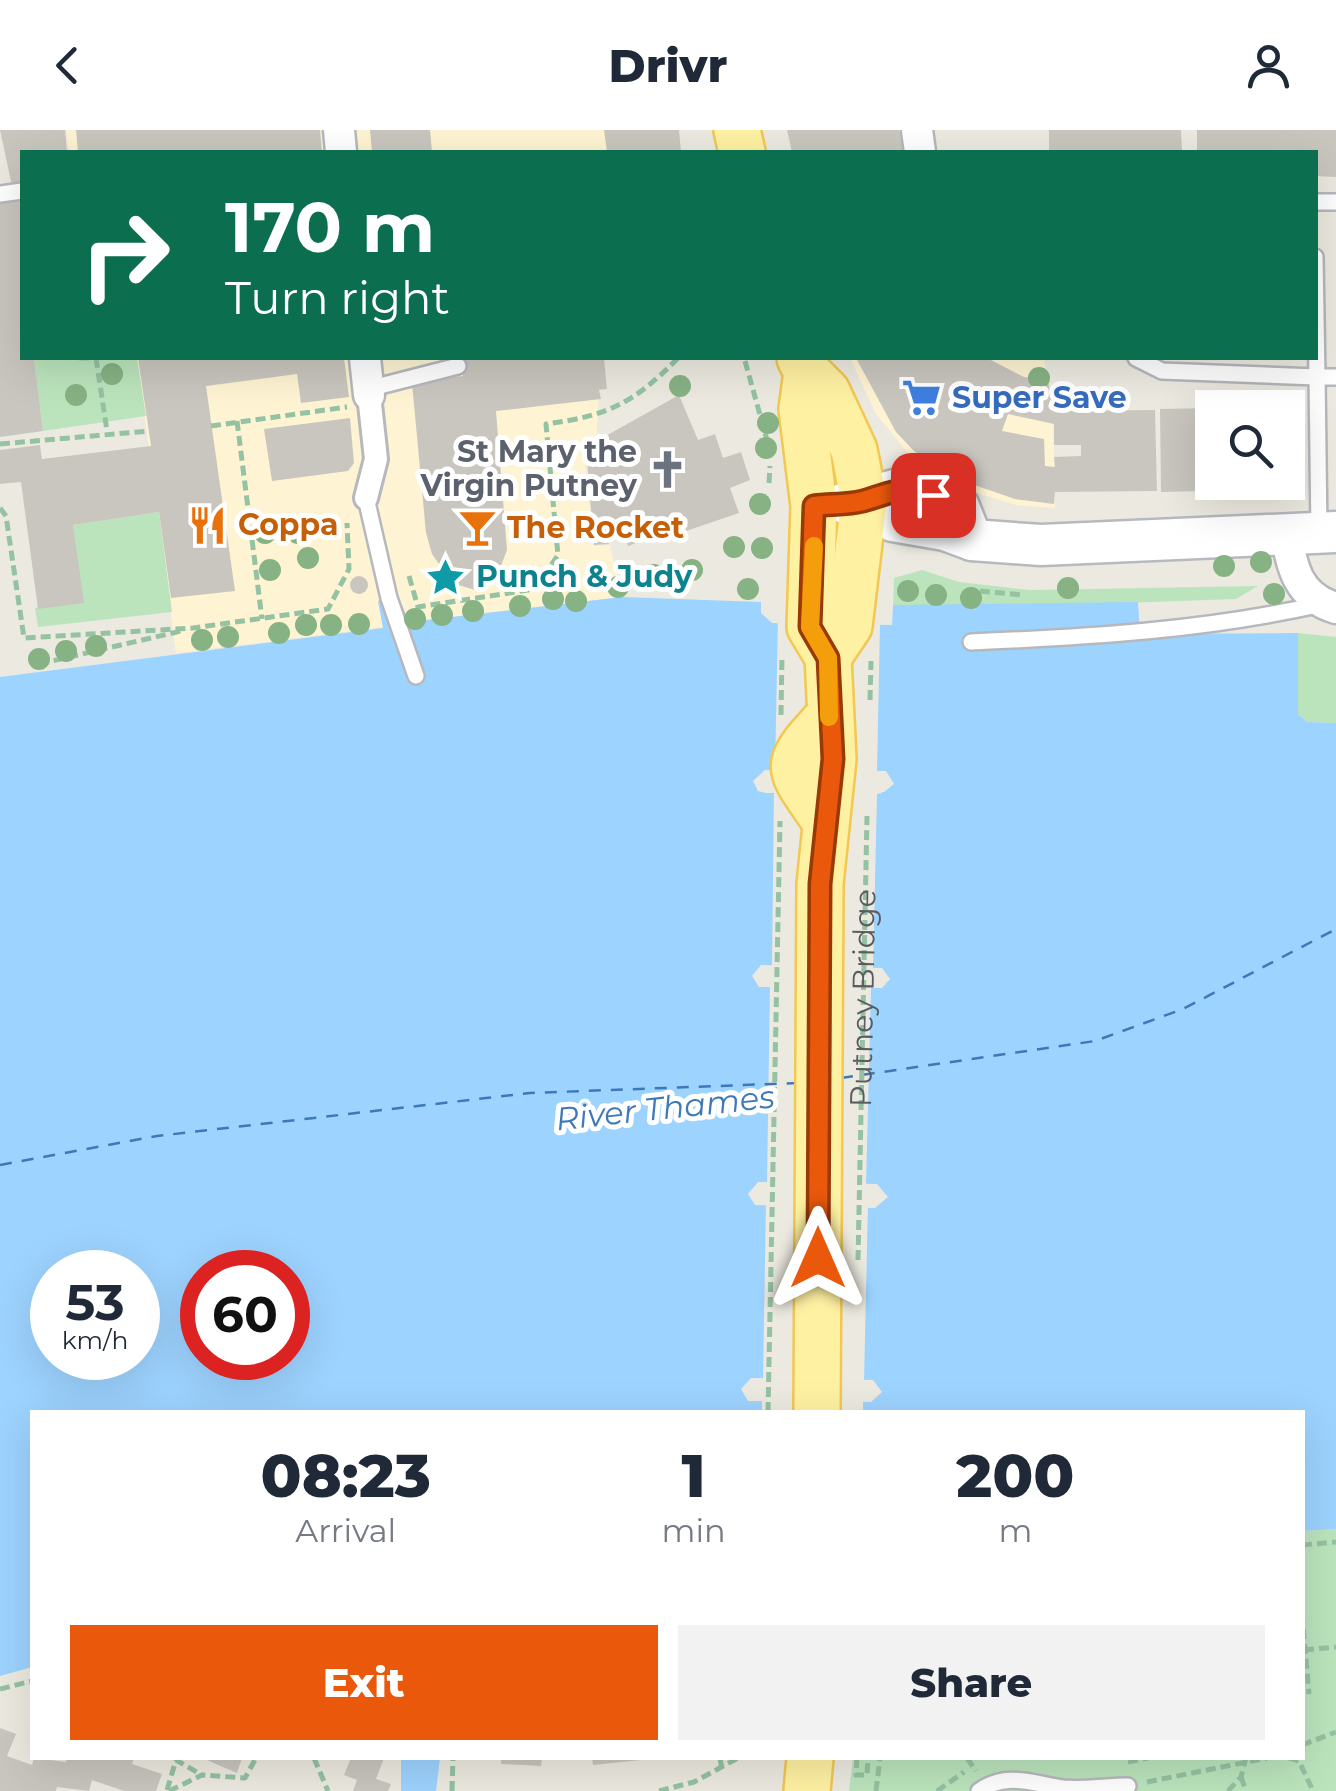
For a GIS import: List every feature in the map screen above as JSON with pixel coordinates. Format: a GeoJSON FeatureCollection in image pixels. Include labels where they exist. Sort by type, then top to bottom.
{"type":"FeatureCollection","features":[{"type":"Feature","properties":{"kind":"main road"},"geometry":{"type":"LineString","coordinates":[[804,365],[827,392],[854,450],[864,500],[842,575],[810,627],[849,708]]}},
{"type":"Feature","properties":{"kind":"main road"},"geometry":{"type":"LineString","coordinates":[[804,365],[802,408],[814,506],[842,575]]}},
{"type":"Feature","properties":{"kind":"main road"},"geometry":{"type":"LineString","coordinates":[[814,506],[864,500],[886,519],[972,540],[1066,546],[1314,532]]}},
{"type":"Feature","properties":{"kind":"main road"},"geometry":{"type":"LineString","coordinates":[[842,575],[897,547],[935,548],[972,540]]}},
{"type":"Feature","properties":{"kind":"main road","name":"Putney Bridge"},"geometry":{"type":"LineString","coordinates":[[817,1410],[820,884],[824,821],[793,774],[794,754],[849,708]]}},
{"type":"Feature","properties":{"kind":"main road"},"geometry":{"type":"LineString","coordinates":[[807,1791],[810,1760]]}},
{"type":"Feature","properties":{"kind":"street"},"geometry":{"type":"LineString","coordinates":[[365,360],[376,460],[366,498]]}},
{"type":"Feature","properties":{"kind":"street"},"geometry":{"type":"LineString","coordinates":[[1314,532],[1293,571],[1306,592],[1329,606]]}},
{"type":"Feature","properties":{"kind":"lane"},"geometry":{"type":"LineString","coordinates":[[1140,360],[1162,371],[1336,378]]}},
{"type":"Feature","properties":{"kind":"lane"},"geometry":{"type":"LineString","coordinates":[[1314,532],[1318,360]]}},
{"type":"Feature","properties":{"kind":"lane"},"geometry":{"type":"LineString","coordinates":[[369,396],[458,366]]}},
{"type":"Feature","properties":{"kind":"lane"},"geometry":{"type":"LineString","coordinates":[[366,498],[388,598],[416,676]]}},
{"type":"Feature","properties":{"kind":"lane"},"geometry":{"type":"LineString","coordinates":[[971,642],[1173,629],[1329,606]]}},
{"type":"Feature","properties":{"kind":"lane"},"geometry":{"type":"LineString","coordinates":[[978,1791],[995,1782],[1028,1779],[1063,1788],[1128,1786]]}},
{"type":"Feature","properties":{"kind":"path"},"geometry":{"type":"LineString","coordinates":[[94,360],[106,431]]}},
{"type":"Feature","properties":{"kind":"path"},"geometry":{"type":"LineString","coordinates":[[408,570],[418,607],[536,589],[558,555],[546,424],[598,418],[652,384],[676,360]]}},
{"type":"Feature","properties":{"kind":"path"},"geometry":{"type":"LineString","coordinates":[[744,361],[770,454],[769,482]]}},
{"type":"Feature","properties":{"kind":"path"},"geometry":{"type":"LineString","coordinates":[[211,426],[369,396]]}},
{"type":"Feature","properties":{"kind":"path"},"geometry":{"type":"LineString","coordinates":[[237,420],[262,619]]}},
{"type":"Feature","properties":{"kind":"path"},"geometry":{"type":"LineString","coordinates":[[0,444],[106,431],[149,431]]}},
{"type":"Feature","properties":{"kind":"path"},"geometry":{"type":"LineString","coordinates":[[0,508],[6,516],[24,638],[193,628],[328,610],[349,568],[346,520],[354,500],[366,498]]}},
{"type":"Feature","properties":{"kind":"path"},"geometry":{"type":"LineString","coordinates":[[980,591],[1024,595]]}},
{"type":"Feature","properties":{"kind":"path"},"geometry":{"type":"LineString","coordinates":[[39,664],[136,645],[193,628]]}},
{"type":"Feature","properties":{"kind":"path"},"geometry":{"type":"LineString","coordinates":[[781,716],[783,639]]}},
{"type":"Feature","properties":{"kind":"path"},"geometry":{"type":"LineString","coordinates":[[849,708],[872,642]]}},
{"type":"Feature","properties":{"kind":"path","name":"Putney Bridge"},"geometry":{"type":"LineString","coordinates":[[858,1275],[867,799]]}},
{"type":"Feature","properties":{"kind":"path"},"geometry":{"type":"LineString","coordinates":[[768,1410],[780,816]]}},
{"type":"Feature","properties":{"kind":"path"},"geometry":{"type":"LineString","coordinates":[[1305,1545],[1336,1542]]}},
{"type":"Feature","properties":{"kind":"path"},"geometry":{"type":"LineString","coordinates":[[1305,1650],[1336,1647]]}},
{"type":"Feature","properties":{"kind":"path"},"geometry":{"type":"LineString","coordinates":[[1305,1661],[1308,1694]]}},
{"type":"Feature","properties":{"kind":"path"},"geometry":{"type":"LineString","coordinates":[[0,1689],[30,1682]]}},
{"type":"Feature","properties":{"kind":"path"},"geometry":{"type":"LineString","coordinates":[[1305,1743],[1336,1732]]}},
{"type":"Feature","properties":{"kind":"path"},"geometry":{"type":"LineString","coordinates":[[168,1791],[176,1760],[202,1775],[245,1778],[255,1760]]}},
{"type":"Feature","properties":{"kind":"path"},"geometry":{"type":"LineString","coordinates":[[315,1760],[328,1791]]}},
{"type":"Feature","properties":{"kind":"path"},"geometry":{"type":"LineString","coordinates":[[452,1791],[453,1760]]}},
{"type":"Feature","properties":{"kind":"path"},"geometry":{"type":"LineString","coordinates":[[720,1760],[722,1769]]}},
{"type":"Feature","properties":{"kind":"path"},"geometry":{"type":"LineString","coordinates":[[659,1791],[722,1769],[733,1760]]}},
{"type":"Feature","properties":{"kind":"path"},"geometry":{"type":"LineString","coordinates":[[857,1760],[856,1775],[867,1775],[868,1760]]}},
{"type":"Feature","properties":{"kind":"path"},"geometry":{"type":"LineString","coordinates":[[876,1791],[880,1760]]}},
{"type":"Feature","properties":{"kind":"path"},"geometry":{"type":"LineString","coordinates":[[1128,1762],[1138,1760]]}},
{"type":"Feature","properties":{"kind":"path"},"geometry":{"type":"LineString","coordinates":[[1296,1760],[1312,1791]]}},
{"type":"Feature","properties":{"kind":"path"},"geometry":{"type":"LineString","coordinates":[[1228,1791],[1241,1776],[1246,1761]]}},
{"type":"Feature","properties":{"kind":"path"},"geometry":{"type":"LineString","coordinates":[[1128,1786],[1246,1761]]}},
{"type":"Feature","properties":{"kind":"path"},"geometry":{"type":"LineString","coordinates":[[937,1791],[973,1766]]}},
{"type":"Feature","properties":{"kind":"path"},"geometry":{"type":"LineString","coordinates":[[168,1791],[202,1775]]}},
{"type":"Feature","properties":{"kind":"path"},"geometry":{"type":"LineString","coordinates":[[1241,1776],[1246,1791]]}},
{"type":"Feature","properties":{"kind":"shaded area"},"geometry":{"type":"Polygon","coordinates":[[[66,130],[678,130],[681,150],[69,150],[66,130]]]}},
{"type":"Feature","properties":{"kind":"shaded area"},"geometry":{"type":"Polygon","coordinates":[[[137,360],[604,360],[607,389],[599,391],[596,441],[583,442],[594,546],[610,545],[622,597],[408,622],[397,596],[378,601],[384,627],[176,653],[137,360]]]}},
{"type":"Feature","properties":{"kind":"shaded area"},"geometry":{"type":"Polygon","coordinates":[[[851,360],[1044,360],[1053,411],[1055,508],[1016,505],[980,494],[908,453],[876,414],[851,360]]]}},
{"type":"Feature","properties":{"kind":"green space"},"geometry":{"type":"Polygon","coordinates":[[[34,360],[137,360],[146,416],[43,431],[34,360]]]}},
{"type":"Feature","properties":{"kind":"green space"},"geometry":{"type":"Polygon","coordinates":[[[159,512],[172,612],[38,627],[35,608],[83,602],[73,525],[159,512]]]}},
{"type":"Feature","properties":{"kind":"green space"},"geometry":{"type":"Polygon","coordinates":[[[922,570],[959,582],[1030,590],[1258,586],[1236,599],[1006,607],[893,605],[894,578],[922,570]]]}},
{"type":"Feature","properties":{"kind":"green space"},"geometry":{"type":"Polygon","coordinates":[[[1298,633],[1336,637],[1336,723],[1307,722],[1298,714],[1298,633]]]}},
{"type":"Feature","properties":{"kind":"green space"},"geometry":{"type":"Polygon","coordinates":[[[1336,1529],[1336,1791],[849,1791],[853,1760],[1305,1760],[1305,1531],[1336,1529]]]}},
{"type":"Feature","properties":{"kind":"water","name":"River Thames"},"geometry":{"type":"Polygon","coordinates":[[[398,596],[409,622],[622,597],[761,602],[761,613],[772,623],[892,625],[893,605],[1138,602],[1140,634],[1298,633],[1298,714],[1307,722],[1336,723],[1336,1529],[1305,1531],[1305,1410],[30,1410],[30,1668],[0,1676],[0,677],[383,628],[378,601],[398,596]],[[765,770],[753,781],[758,791],[766,793],[884,792],[894,784],[886,771],[765,770]],[[761,965],[752,976],[759,987],[882,988],[890,979],[882,968],[761,965]],[[758,1182],[748,1194],[755,1205],[875,1208],[888,1197],[877,1184],[758,1182]],[[751,1378],[741,1389],[748,1401],[871,1402],[882,1392],[873,1380],[751,1378]]]}},
{"type":"Feature","properties":{"kind":"water"},"geometry":{"type":"Polygon","coordinates":[[[401,1760],[440,1760],[436,1791],[401,1791],[401,1760]]]}},
{"type":"Feature","properties":{"kind":"pier"},"geometry":{"type":"Polygon","coordinates":[[[778,618],[886,620],[880,624],[877,771],[883,776],[770,775],[775,772],[778,618]]]}},
{"type":"Feature","properties":{"kind":"pier"},"geometry":{"type":"Polygon","coordinates":[[[882,787],[882,793],[877,794],[873,969],[877,973],[765,971],[772,969],[774,788],[882,787]]]}},
{"type":"Feature","properties":{"kind":"pier"},"geometry":{"type":"Polygon","coordinates":[[[765,982],[877,983],[871,987],[866,1185],[872,1189],[760,1187],[767,1185],[770,984],[765,982]]]}},
{"type":"Feature","properties":{"kind":"pier"},"geometry":{"type":"Polygon","coordinates":[[[760,1200],[868,1203],[864,1381],[869,1385],[756,1383],[763,1380],[766,1202],[760,1200]]]}},
{"type":"Feature","properties":{"kind":"pier"},"geometry":{"type":"Polygon","coordinates":[[[762,1396],[869,1397],[863,1399],[863,1410],[762,1410],[762,1396]]]}},
{"type":"Feature","properties":{"kind":"building"},"geometry":{"type":"Polygon","coordinates":[[[0,130],[65,130],[67,150],[20,150],[20,185],[12,186],[0,130]]]}},
{"type":"Feature","properties":{"kind":"building"},"geometry":{"type":"Polygon","coordinates":[[[76,130],[320,130],[322,150],[78,150],[76,130]]]}},
{"type":"Feature","properties":{"kind":"building"},"geometry":{"type":"Polygon","coordinates":[[[370,130],[430,130],[432,150],[372,150],[370,130]]]}},
{"type":"Feature","properties":{"kind":"building"},"geometry":{"type":"Polygon","coordinates":[[[604,130],[679,130],[681,150],[607,150],[604,130]]]}},
{"type":"Feature","properties":{"kind":"building"},"geometry":{"type":"Polygon","coordinates":[[[787,130],[899,130],[904,150],[792,150],[787,130]]]}},
{"type":"Feature","properties":{"kind":"building"},"geometry":{"type":"Polygon","coordinates":[[[1049,130],[1181,130],[1182,150],[1049,150],[1049,130]]]}},
{"type":"Feature","properties":{"kind":"building"},"geometry":{"type":"Polygon","coordinates":[[[1197,130],[1336,130],[1336,177],[1318,176],[1318,150],[1197,150],[1197,130]]]}},
{"type":"Feature","properties":{"kind":"building"},"geometry":{"type":"Polygon","coordinates":[[[20,199],[20,360],[34,360],[43,431],[0,437],[0,202],[20,199]]]}},
{"type":"Feature","properties":{"kind":"building"},"geometry":{"type":"Polygon","coordinates":[[[138,360],[344,360],[349,397],[301,403],[297,374],[206,386],[235,591],[171,598],[159,512],[73,525],[84,603],[38,609],[21,482],[0,484],[0,450],[40,445],[42,459],[151,446],[138,360]]]}},
{"type":"Feature","properties":{"kind":"building"},"geometry":{"type":"Polygon","coordinates":[[[460,360],[604,360],[607,389],[599,390],[601,399],[496,411],[507,550],[497,576],[475,590],[452,583],[432,554],[426,533],[412,383],[463,376],[460,360]]]}},
{"type":"Feature","properties":{"kind":"building"},"geometry":{"type":"Polygon","coordinates":[[[857,360],[991,360],[1024,377],[1048,380],[1053,411],[1155,410],[1157,491],[1055,492],[1054,504],[1015,499],[957,479],[914,451],[896,432],[857,360]],[[1008,414],[1002,431],[1044,439],[1045,466],[1055,467],[1054,457],[1081,456],[1081,445],[1054,445],[1054,424],[1008,414]]]}},
{"type":"Feature","properties":{"kind":"building","name":"St Mary the Virgin Putney"},"geometry":{"type":"Polygon","coordinates":[[[679,395],[698,440],[715,434],[723,458],[741,452],[750,480],[730,488],[739,513],[651,543],[650,538],[628,546],[622,527],[606,532],[609,544],[594,545],[586,447],[679,395]]]}},
{"type":"Feature","properties":{"kind":"building"},"geometry":{"type":"Polygon","coordinates":[[[1195,408],[1195,491],[1161,492],[1160,409],[1195,408]]]}},
{"type":"Feature","properties":{"kind":"building"},"geometry":{"type":"Polygon","coordinates":[[[350,418],[354,463],[348,471],[272,481],[264,429],[350,418]]]}},
{"type":"Feature","properties":{"kind":"building"},"geometry":{"type":"Polygon","coordinates":[[[359,576],[368,585],[359,594],[350,585],[359,576]]]}},
{"type":"Feature","properties":{"kind":"building"},"geometry":{"type":"Polygon","coordinates":[[[0,1728],[16,1734],[7,1756],[32,1765],[33,1760],[133,1760],[132,1764],[162,1774],[156,1791],[124,1791],[92,1780],[89,1791],[57,1787],[56,1791],[0,1791],[0,1728]]]}},
{"type":"Feature","properties":{"kind":"building"},"geometry":{"type":"Polygon","coordinates":[[[207,1760],[241,1760],[237,1773],[207,1760]]]}},
{"type":"Feature","properties":{"kind":"building"},"geometry":{"type":"Polygon","coordinates":[[[350,1760],[383,1760],[376,1779],[391,1784],[388,1791],[353,1791],[357,1780],[344,1775],[350,1760]]]}},
{"type":"Feature","properties":{"kind":"building"},"geometry":{"type":"Polygon","coordinates":[[[501,1760],[542,1760],[541,1766],[501,1764],[501,1760]]]}},
{"type":"Feature","properties":{"kind":"building"},"geometry":{"type":"Polygon","coordinates":[[[592,1760],[641,1760],[593,1765],[592,1760]]]}},
{"type":"Feature","properties":{"kind":"ferry route"},"geometry":{"type":"LineString","coordinates":[[841,1078],[1095,1041],[1183,1009],[1336,929]]}},
{"type":"Feature","properties":{"kind":"ferry route"},"geometry":{"type":"LineString","coordinates":[[0,1165],[157,1136],[530,1093],[798,1083]]}},
{"type":"Feature","properties":{"kind":"slow traffic"},"geometry":{"type":"LineString","coordinates":[[814,546],[810,627],[828,658],[829,717]]}},
{"type":"Feature","properties":{"kind":"place","name":"Super Save"},"geometry":{"type":"Point","coordinates":[922,398]}},
{"type":"Feature","properties":{"kind":"place","name":"St Mary the Virgin Putney"},"geometry":{"type":"Point","coordinates":[667,469]}},
{"type":"Feature","properties":{"kind":"place","name":"Coppa"},"geometry":{"type":"Point","coordinates":[208,525]}},
{"type":"Feature","properties":{"kind":"place","name":"The Rocket"},"geometry":{"type":"Point","coordinates":[477,528]}},
{"type":"Feature","properties":{"kind":"place","name":"Punch & Judy"},"geometry":{"type":"Point","coordinates":[446,577]}},
{"type":"Feature","properties":{"kind":"route"},"geometry":{"type":"LineString","coordinates":[[818,1258],[820,884],[833,759],[828,658],[810,627],[814,506],[864,500],[883,491],[906,488],[933,495]]}}]}
